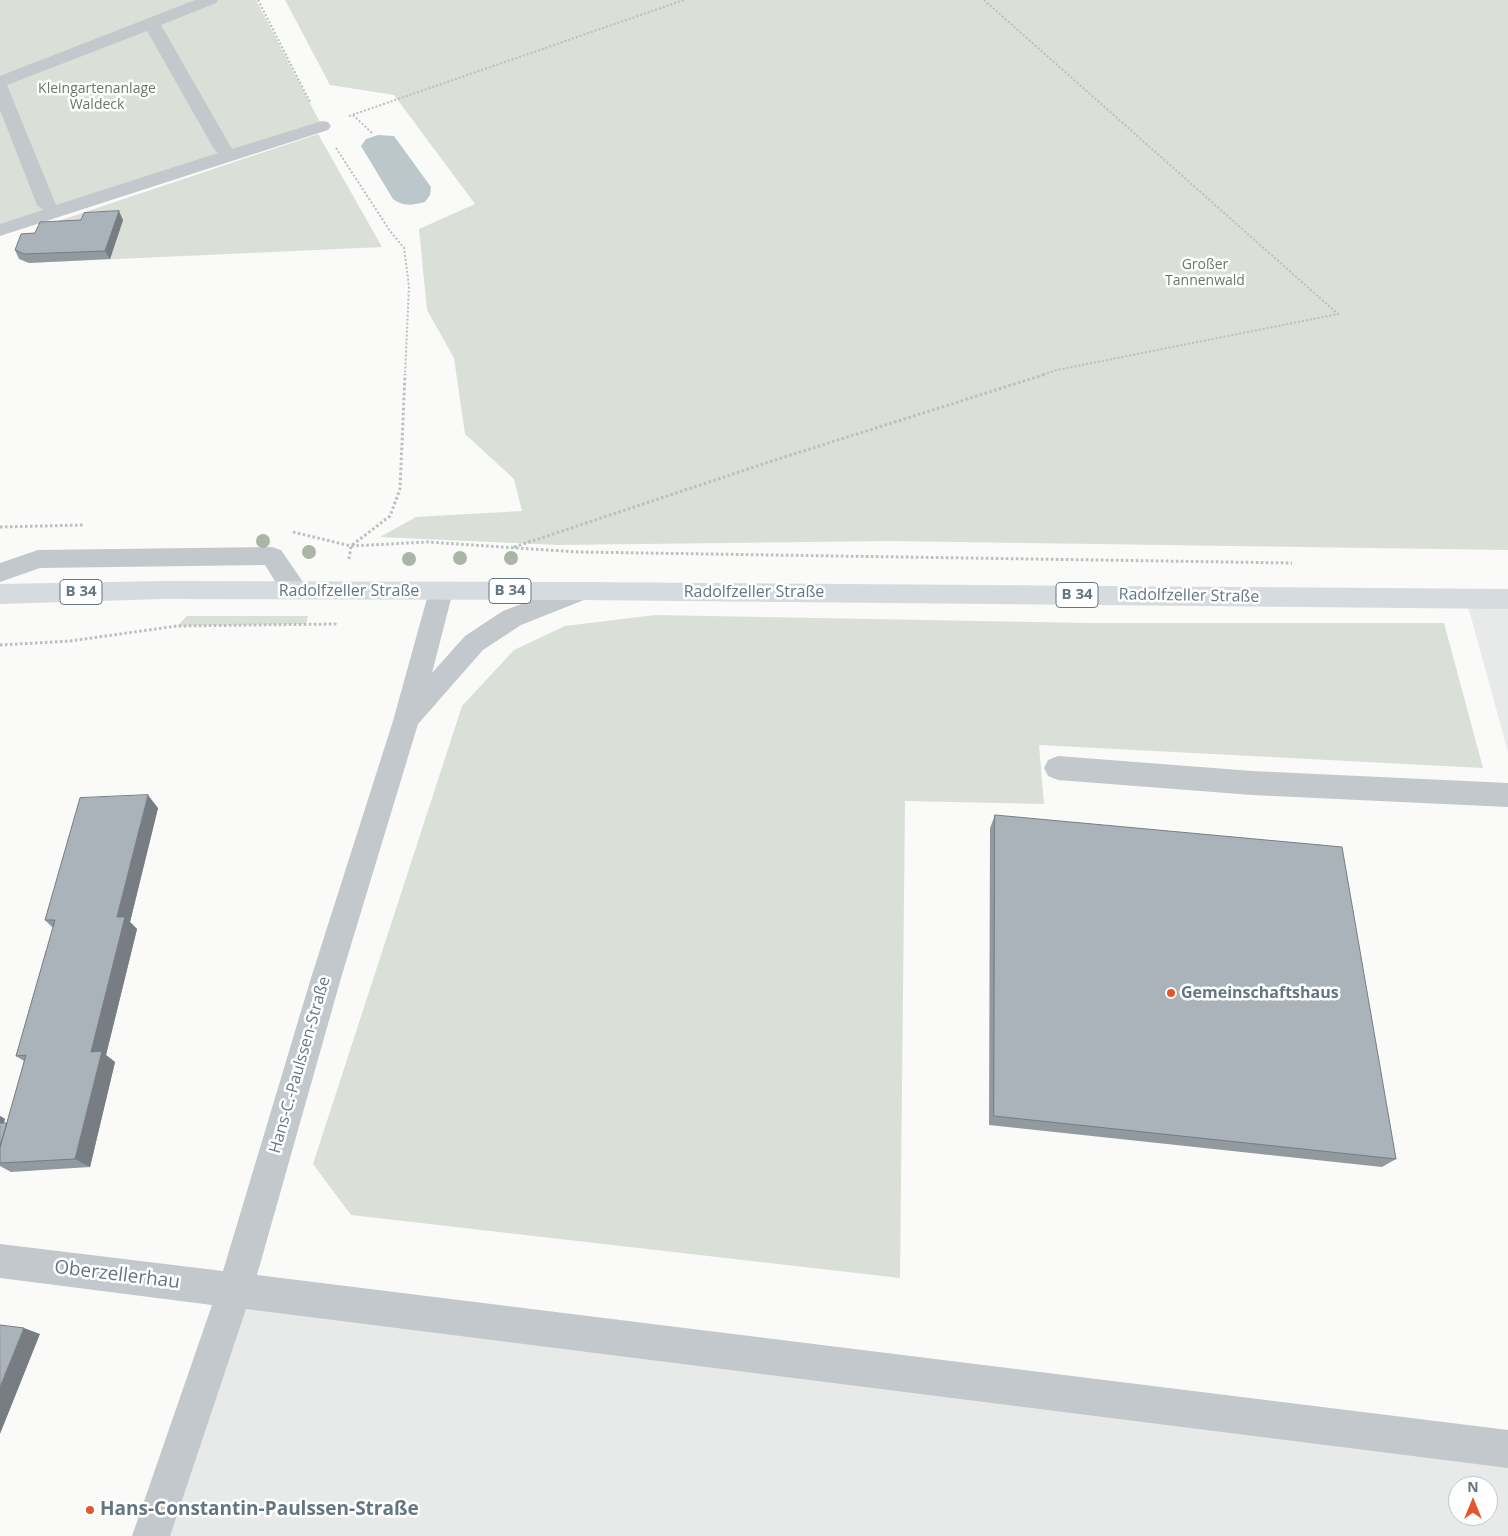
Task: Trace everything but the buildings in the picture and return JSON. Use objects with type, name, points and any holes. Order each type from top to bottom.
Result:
[{"type":"main road","name":"Radolfzeller Straße","points":[[0,594],[163,590],[580,591],[1508,599]]},
{"type":"street","points":[[0,82],[210,0]]},
{"type":"street","points":[[151,23],[223,150]]},
{"type":"street","points":[[0,88],[46,205]]},
{"type":"street","points":[[0,230],[322,126]]},
{"type":"street","points":[[0,573],[38,559],[272,556],[297,591]]},
{"type":"street","name":"Hans-C.-Paulssen-Straße","points":[[151,1536],[234,1290],[326,978],[406,721],[440,591]]},
{"type":"street","points":[[406,721],[474,643],[512,618],[580,591]]},
{"type":"street","points":[[1058,768],[1252,783],[1508,795]]},
{"type":"street","name":"Oberzellerhau","points":[[0,1261],[1508,1449]]},
{"type":"path","points":[[258,0],[322,126],[390,232],[404,248],[409,286],[400,489],[390,516],[351,546]]},
{"type":"path","points":[[322,126],[684,0]]},
{"type":"path","points":[[511,548],[772,461],[1057,370],[1338,314],[984,0]]},
{"type":"path","points":[[353,115],[372,133]]},
{"type":"path","points":[[0,527],[87,525]]},
{"type":"path","points":[[290,532],[351,546],[427,542],[578,552],[1300,563]]},
{"type":"shaded area","points":[[378,135],[394,136],[431,187],[430,195],[425,202],[409,205],[393,199],[361,146],[366,139]]},
{"type":"shaded area","points":[[1466,599],[1508,599],[1508,752]]},
{"type":"shaded area","points":[[235,1290],[1508,1441],[1508,1536],[151,1536]]},
{"type":"green space","name":"Kleingartenanlage Waldeck","points":[[0,0],[256,0],[322,126],[0,230]]},
{"type":"green space","name":"Großer Tannenwald","points":[[285,0],[1508,0],[1508,550],[889,541],[559,545],[380,537],[416,517],[522,511],[514,479],[465,434],[454,358],[427,310],[419,229],[475,204],[394,95],[330,85]]},
{"type":"green space","points":[[318,134],[382,247],[29,263],[49,224]]},
{"type":"green space","points":[[655,615],[1087,623],[1444,623],[1483,768],[1039,745],[1044,804],[905,801],[900,1278],[351,1215],[313,1164],[462,706],[514,650],[565,626]]},
{"type":"green space","points":[[187,616],[308,616],[306,624],[177,626]]},
{"type":"place","name":"Gemeinschaftshaus","points":[[1171,993]]},
{"type":"place","name":"Hans-Constantin-Paulssen-Straße","points":[[90,1510]]}]
